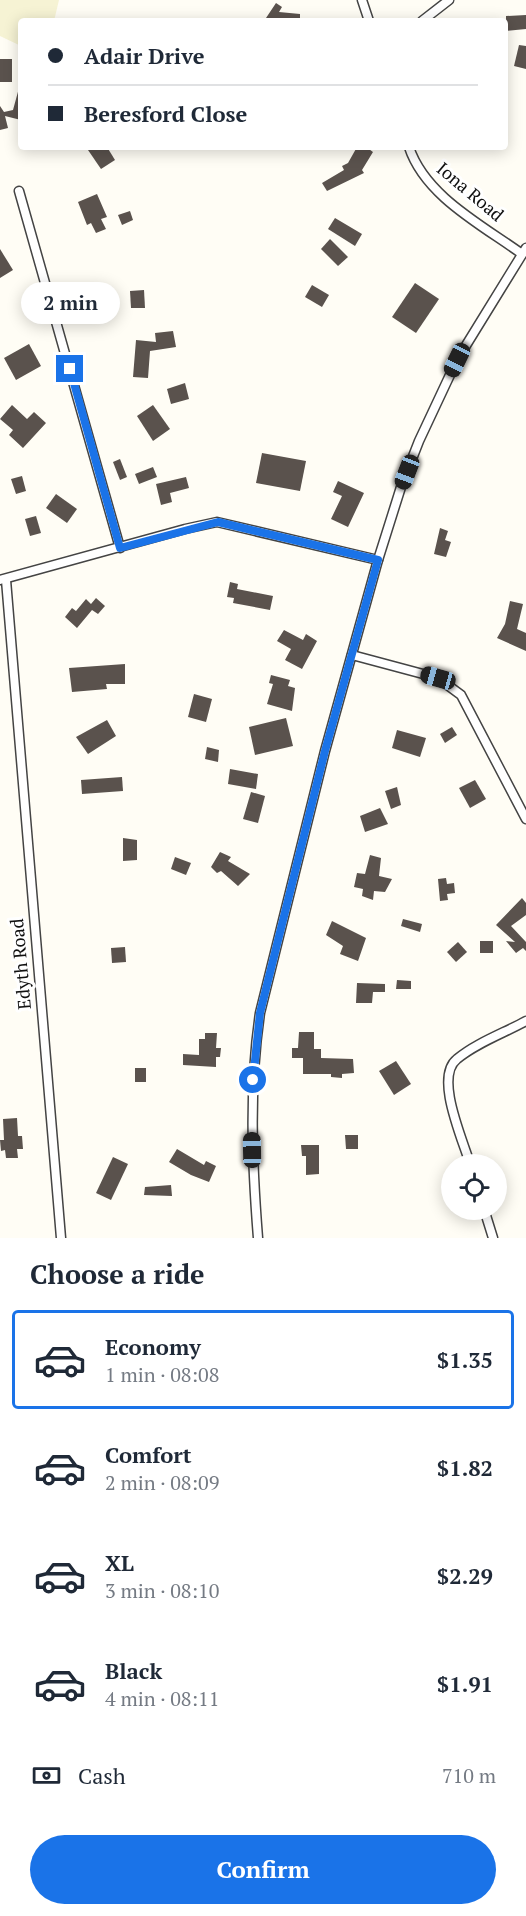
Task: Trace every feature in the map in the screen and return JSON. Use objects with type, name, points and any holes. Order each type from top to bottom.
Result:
[{"type":"street","points":[[362,0],[368,18]]},
{"type":"street","points":[[426,18],[449,0]]},
{"type":"street","name":"Iona Road","points":[[410,150],[420,170],[436,190],[524,251]]},
{"type":"street","points":[[20,191],[120,548]]},
{"type":"street","points":[[258,1238],[252,1104],[260,1013],[325,751],[378,560],[419,441],[457,360],[524,251]]},
{"type":"street","points":[[3,580],[218,522],[378,560]]},
{"type":"street","name":"Edyth Road","points":[[3,580],[61,1238]]},
{"type":"street","points":[[352,655],[438,678],[461,694],[526,819]]},
{"type":"street","points":[[467,1154],[447,1089],[448,1071],[456,1059],[526,1021]]},
{"type":"street","points":[[487,1220],[493,1238]]},
{"type":"shaded area","points":[[0,0],[59,0],[55,18],[18,18],[18,45],[0,36]]},
{"type":"building","points":[[276,3],[282,7],[279,12],[300,14],[300,18],[266,18]]},
{"type":"building","points":[[526,15],[526,29],[508,31],[506,16]]},
{"type":"building","points":[[519,45],[526,46],[526,69],[514,66]]},
{"type":"building","points":[[0,59],[12,59],[12,82],[0,82]]},
{"type":"building","points":[[18,92],[18,119],[5,116],[8,128],[0,130],[0,106],[4,112],[13,110]]},
{"type":"building","points":[[88,150],[109,150],[115,160],[101,169]]},
{"type":"building","points":[[355,150],[373,152],[362,170],[364,173],[327,191],[322,183],[344,170],[342,166],[348,163]]},
{"type":"building","points":[[97,194],[107,217],[101,219],[106,229],[96,233],[91,223],[87,225],[78,202]]},
{"type":"building","points":[[130,211],[133,220],[122,225],[118,215]]},
{"type":"building","points":[[335,218],[362,234],[355,246],[328,229]]},
{"type":"building","points":[[330,239],[348,257],[338,266],[321,249]]},
{"type":"building","points":[[0,249],[13,270],[0,278]]},
{"type":"building","points":[[415,283],[439,299],[416,333],[392,317]]},
{"type":"building","points":[[312,285],[329,295],[322,307],[305,297]]},
{"type":"building","points":[[144,290],[145,308],[131,308],[130,291]]},
{"type":"building","points":[[173,331],[176,347],[150,351],[148,378],[133,377],[136,340],[156,342],[155,333]]},
{"type":"building","points":[[29,344],[41,366],[16,380],[4,358]]},
{"type":"building","points":[[185,383],[189,399],[171,404],[167,389]]},
{"type":"building","points":[[12,405],[27,419],[34,412],[46,423],[23,448],[9,435],[13,430],[0,419]]},
{"type":"building","points":[[153,405],[170,429],[153,441],[137,416]]},
{"type":"building","points":[[262,453],[306,461],[300,491],[256,483]]},
{"type":"building","points":[[120,459],[127,477],[120,480],[113,462]]},
{"type":"building","points":[[153,467],[157,477],[139,484],[135,474]]},
{"type":"building","points":[[22,476],[26,491],[16,494],[11,479]]},
{"type":"building","points":[[186,477],[189,488],[170,493],[172,502],[161,505],[156,484]]},
{"type":"building","points":[[338,481],[364,493],[348,527],[331,519],[342,496],[333,492]]},
{"type":"building","points":[[56,494],[77,509],[67,523],[46,508]]},
{"type":"building","points":[[36,516],[41,533],[30,536],[25,519]]},
{"type":"building","points":[[440,528],[448,531],[445,540],[451,542],[446,557],[434,554]]},
{"type":"building","points":[[230,582],[238,584],[237,589],[273,596],[270,610],[233,603],[234,598],[227,597]]},
{"type":"building","points":[[96,598],[105,606],[98,614],[92,610],[77,628],[65,617],[72,608],[76,611],[86,599],[91,604]]},
{"type":"building","points":[[510,601],[523,604],[517,629],[526,633],[526,651],[497,638],[505,624]]},
{"type":"building","points":[[284,630],[303,640],[306,634],[317,641],[302,669],[285,660],[291,649],[277,641]]},
{"type":"building","points":[[125,664],[125,684],[106,684],[107,689],[72,692],[69,668]]},
{"type":"building","points":[[271,675],[290,680],[288,686],[295,688],[292,711],[267,704],[273,684],[269,683]]},
{"type":"building","points":[[194,694],[212,699],[206,722],[188,717]]},
{"type":"building","points":[[286,718],[293,746],[255,755],[249,727]]},
{"type":"building","points":[[107,720],[116,736],[88,754],[76,737]]},
{"type":"building","points":[[452,727],[457,735],[445,743],[440,734]]},
{"type":"building","points":[[397,730],[426,738],[420,757],[392,748]]},
{"type":"building","points":[[207,747],[219,750],[218,762],[205,759]]},
{"type":"building","points":[[230,769],[258,774],[256,789],[228,784]]},
{"type":"building","points":[[122,777],[123,791],[82,794],[81,780]]},
{"type":"building","points":[[475,780],[486,799],[470,808],[459,788]]},
{"type":"building","points":[[397,787],[401,805],[391,809],[385,791]]},
{"type":"building","points":[[251,792],[265,796],[258,823],[243,819]]},
{"type":"building","points":[[380,808],[388,824],[365,832],[360,816]]},
{"type":"building","points":[[123,838],[137,840],[137,860],[123,861]]},
{"type":"building","points":[[220,852],[231,857],[228,861],[250,874],[238,886],[221,871],[217,873],[211,867]]},
{"type":"building","points":[[370,855],[381,858],[379,876],[392,879],[385,892],[374,891],[373,900],[362,896],[363,889],[354,887],[357,873],[365,874]]},
{"type":"building","points":[[175,857],[191,863],[186,875],[171,869]]},
{"type":"building","points":[[446,878],[447,884],[454,883],[455,893],[447,894],[448,900],[440,901],[438,879]]},
{"type":"building","points":[[522,898],[526,903],[526,915],[511,926],[526,942],[526,951],[523,948],[516,953],[506,941],[515,942],[496,925]]},
{"type":"building","points":[[403,919],[422,924],[420,932],[401,926]]},
{"type":"building","points":[[332,921],[366,938],[358,961],[340,954],[343,946],[326,935]]},
{"type":"building","points":[[480,941],[493,941],[493,953],[480,953]]},
{"type":"building","points":[[458,942],[467,952],[456,962],[447,952]]},
{"type":"building","points":[[125,947],[126,962],[112,963],[111,948]]},
{"type":"building","points":[[397,980],[411,981],[411,989],[396,989]]},
{"type":"building","points":[[357,983],[385,984],[385,992],[373,992],[372,1003],[356,1003]]},
{"type":"building","points":[[299,1032],[314,1032],[314,1049],[321,1049],[321,1058],[353,1059],[354,1073],[342,1074],[342,1078],[331,1077],[331,1074],[303,1074],[303,1058],[292,1058],[292,1048],[298,1048]]},
{"type":"building","points":[[205,1033],[217,1033],[216,1048],[221,1048],[220,1057],[216,1057],[216,1067],[183,1065],[183,1054],[199,1055],[199,1039],[205,1039]]},
{"type":"building","points":[[396,1061],[411,1084],[394,1095],[379,1071]]},
{"type":"building","points":[[135,1068],[146,1068],[146,1082],[135,1082]]},
{"type":"building","points":[[17,1118],[18,1136],[22,1136],[23,1149],[17,1149],[18,1158],[6,1158],[5,1150],[1,1151],[0,1140],[4,1140],[3,1119]]},
{"type":"building","points":[[345,1135],[358,1135],[358,1149],[346,1149]]},
{"type":"building","points":[[301,1145],[319,1145],[319,1174],[306,1175],[306,1156],[302,1156]]},
{"type":"building","points":[[177,1149],[204,1165],[206,1161],[216,1166],[209,1182],[169,1162]]},
{"type":"building","points":[[113,1157],[128,1164],[111,1200],[96,1193]]},
{"type":"building","points":[[171,1185],[172,1196],[144,1195],[145,1187]]},
{"type":"route","points":[[70,369],[120,548],[218,522],[378,560],[325,751],[260,1013],[253,1080]]}]
